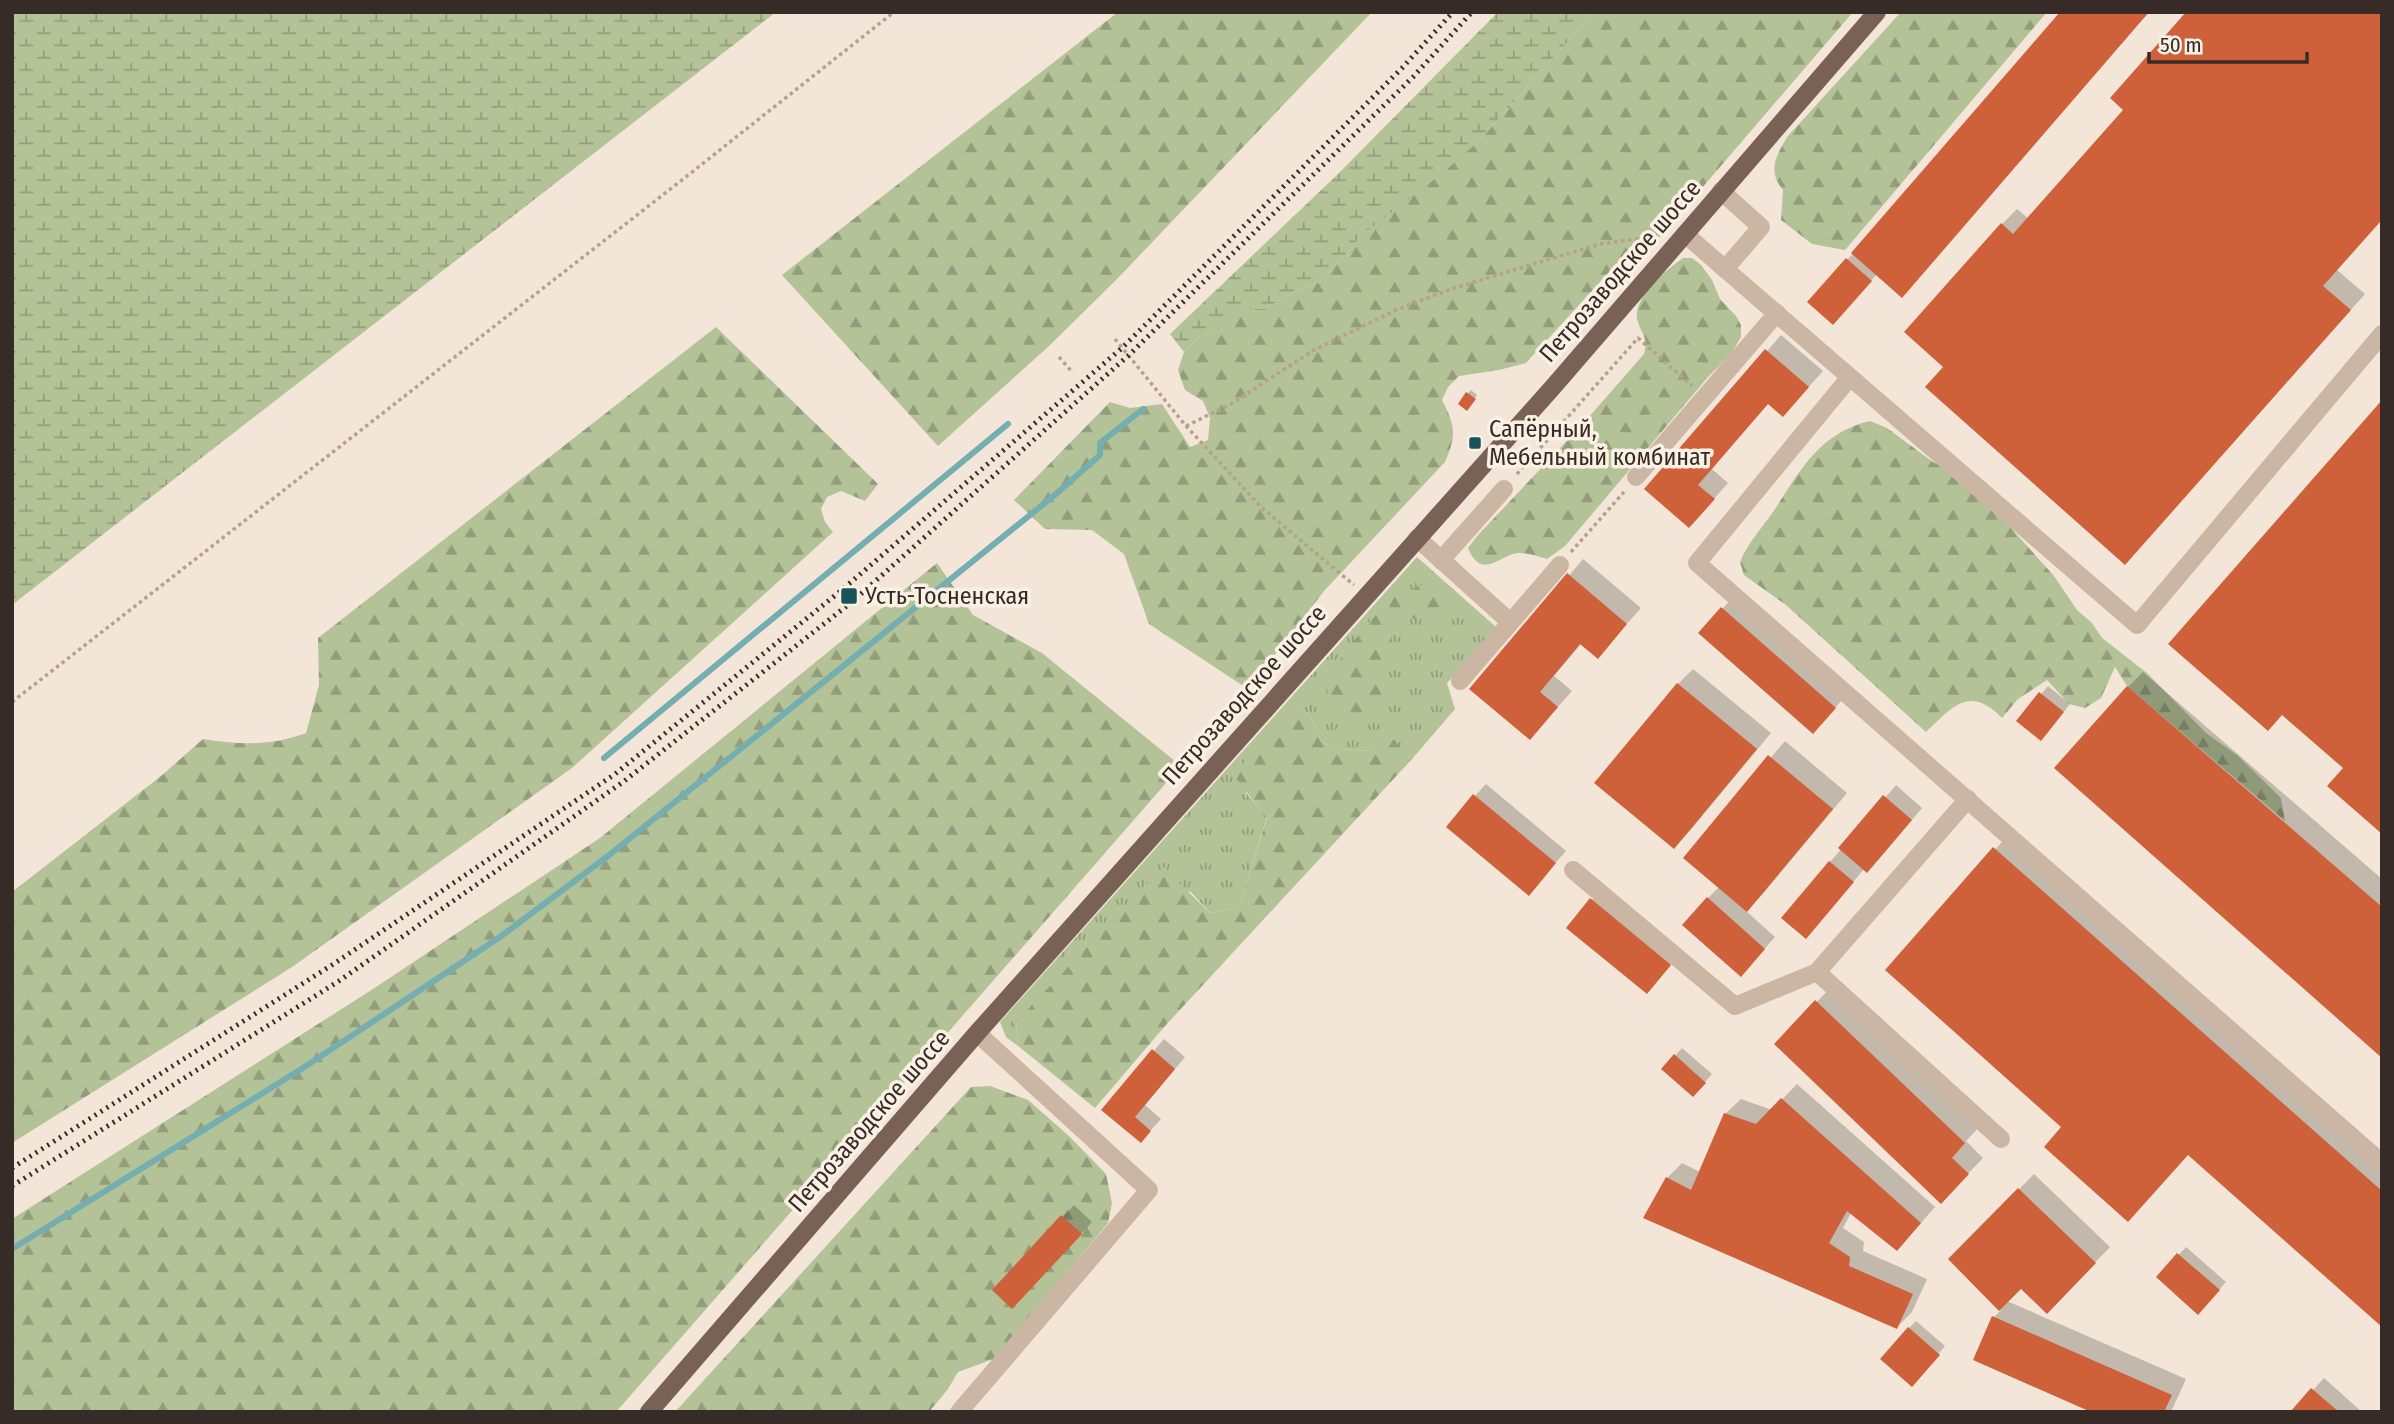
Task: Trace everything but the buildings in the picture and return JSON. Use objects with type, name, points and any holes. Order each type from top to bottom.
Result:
[{"type":"main road","name":"Петрозаводское шоссе","points":[[649,1412],[977,1033],[1553,387],[1877,12]]},
{"type":"lane","points":[[1721,191],[1761,227],[1725,269]]},
{"type":"lane","points":[[1685,234],[2137,625],[2382,334]]},
{"type":"lane","points":[[1636,477],[1777,313]]},
{"type":"lane","points":[[1850,377],[1697,563],[2382,1163]]},
{"type":"lane","points":[[1441,560],[1504,489]]},
{"type":"lane","points":[[1417,538],[1510,622]]},
{"type":"lane","points":[[1460,681],[1560,565]]},
{"type":"lane","points":[[1573,870],[1735,1006],[1817,972],[1968,799]]},
{"type":"lane","points":[[1817,972],[2001,1139]]},
{"type":"lane","points":[[959,1412],[1149,1189],[977,1033]]},
{"type":"path","points":[[12,702],[894,12]]},
{"type":"path","points":[[1186,426],[1231,404],[1350,331],[1451,289],[1600,244],[1633,238],[1685,234]]},
{"type":"path","points":[[1504,489],[1638,338],[1705,397]]},
{"type":"path","points":[[1115,339],[1186,426],[1262,508],[1366,595]]},
{"type":"path","points":[[1059,358],[1073,373]]},
{"type":"path","points":[[1560,565],[1636,477]]},
{"type":"green space","points":[[12,12],[776,12],[12,605]]},
{"type":"green space","points":[[1118,12],[1372,12],[1117,279],[1048,347],[938,446],[782,275]]},
{"type":"green space","points":[[1498,12],[1594,12],[1478,142],[1444,172],[1360,236],[1319,282],[1264,309],[1244,309],[1227,316],[1214,330],[1197,339],[1184,352],[1170,334],[1338,174]]},
{"type":"green space","points":[[1594,12],[1853,12],[1653,245],[1632,247],[1526,363],[1459,376],[1448,387],[1442,400],[1450,416],[1453,437],[1445,462],[1324,591],[1248,689],[1149,624],[1124,554],[1092,530],[1045,529],[1014,500],[1110,402],[1130,408],[1162,404],[1190,447],[1208,440],[1210,418],[1203,401],[1185,390],[1178,370],[1184,352],[1197,339],[1214,330],[1226,316],[1244,309],[1264,309],[1319,282],[1349,251],[1359,236],[1478,142]]},
{"type":"green space","points":[[1901,12],[2047,12],[1845,250],[1812,244],[1781,220],[1783,190],[1774,170],[1777,156],[1788,136]]},
{"type":"green space","points":[[1683,258],[1692,258],[1701,265],[1712,280],[1720,299],[1741,325],[1741,337],[1731,354],[1708,377],[1565,546],[1547,559],[1520,553],[1486,565],[1480,563],[1468,548],[1644,354],[1645,338],[1638,323],[1637,310],[1646,293],[1661,276]]},
{"type":"green space","points":[[716,327],[878,484],[865,501],[841,491],[827,497],[821,509],[825,522],[833,532],[572,768],[292,967],[12,1143],[12,892],[161,776],[203,739],[255,743],[306,733],[319,685],[318,638]]},
{"type":"green space","points":[[1870,421],[1887,428],[1933,462],[1951,470],[2011,528],[2054,576],[2077,610],[2092,623],[2102,638],[2147,673],[2206,733],[2238,756],[2281,798],[2285,821],[2127,686],[2115,667],[2101,698],[2085,708],[2069,704],[2047,680],[2018,699],[2002,718],[1991,708],[1971,701],[1953,707],[1926,732],[1786,605],[1744,575],[1740,562],[1747,549],[1802,468],[1824,444],[1837,435]]},
{"type":"green space","points":[[1417,557],[1496,627],[1447,683],[1455,709],[1412,759],[1390,737],[1371,751],[1339,749],[1321,742],[1313,721],[1302,706],[1282,727],[1246,793],[1267,817],[1239,907],[1210,913],[1190,891],[1016,1022],[1018,1046],[1006,1037],[1000,1022]]},
{"type":"green space","points":[[937,563],[973,615],[1042,653],[1181,766],[616,1412],[12,1412],[12,1219],[373,989],[600,838]]},
{"type":"green space","points":[[1420,585],[1430,588],[1447,604],[1429,616],[1408,618],[1393,631],[1383,693],[1372,711],[1362,717],[1335,706],[1329,700],[1328,689],[1332,675],[1350,645],[1393,596],[1404,595]]},
{"type":"green space","points":[[1302,706],[1313,721],[1321,742],[1339,749],[1371,751],[1390,736],[1412,759],[1165,1026],[1095,1108],[1018,1046],[1016,1022],[1163,867],[1210,913],[1239,907],[1267,818],[1234,776],[1251,753]]},
{"type":"green space","points":[[990,1086],[1028,1100],[1069,1136],[1106,1174],[1112,1203],[1108,1223],[996,1358],[958,1372],[929,1412],[675,1412],[971,1087]]},
{"type":"waterway","points":[[12,1249],[303,1068],[500,937],[608,856],[1056,494],[1100,455],[1100,443],[1143,409]]},
{"type":"waterway","points":[[604,758],[1008,424]]},
{"type":"railway","points":[[12,1168],[332,965],[615,774],[843,589],[1123,347],[1402,68],[1453,12]]},
{"type":"railway","points":[[12,1186],[339,981],[623,782],[853,601],[1129,355],[1413,77],[1472,12]]},
{"type":"place","name":"Сапёрный, Мебельный комбинат","points":[[1475,443]]},
{"type":"place","name":"Усть-Тосненская","points":[[849,596]]}]
